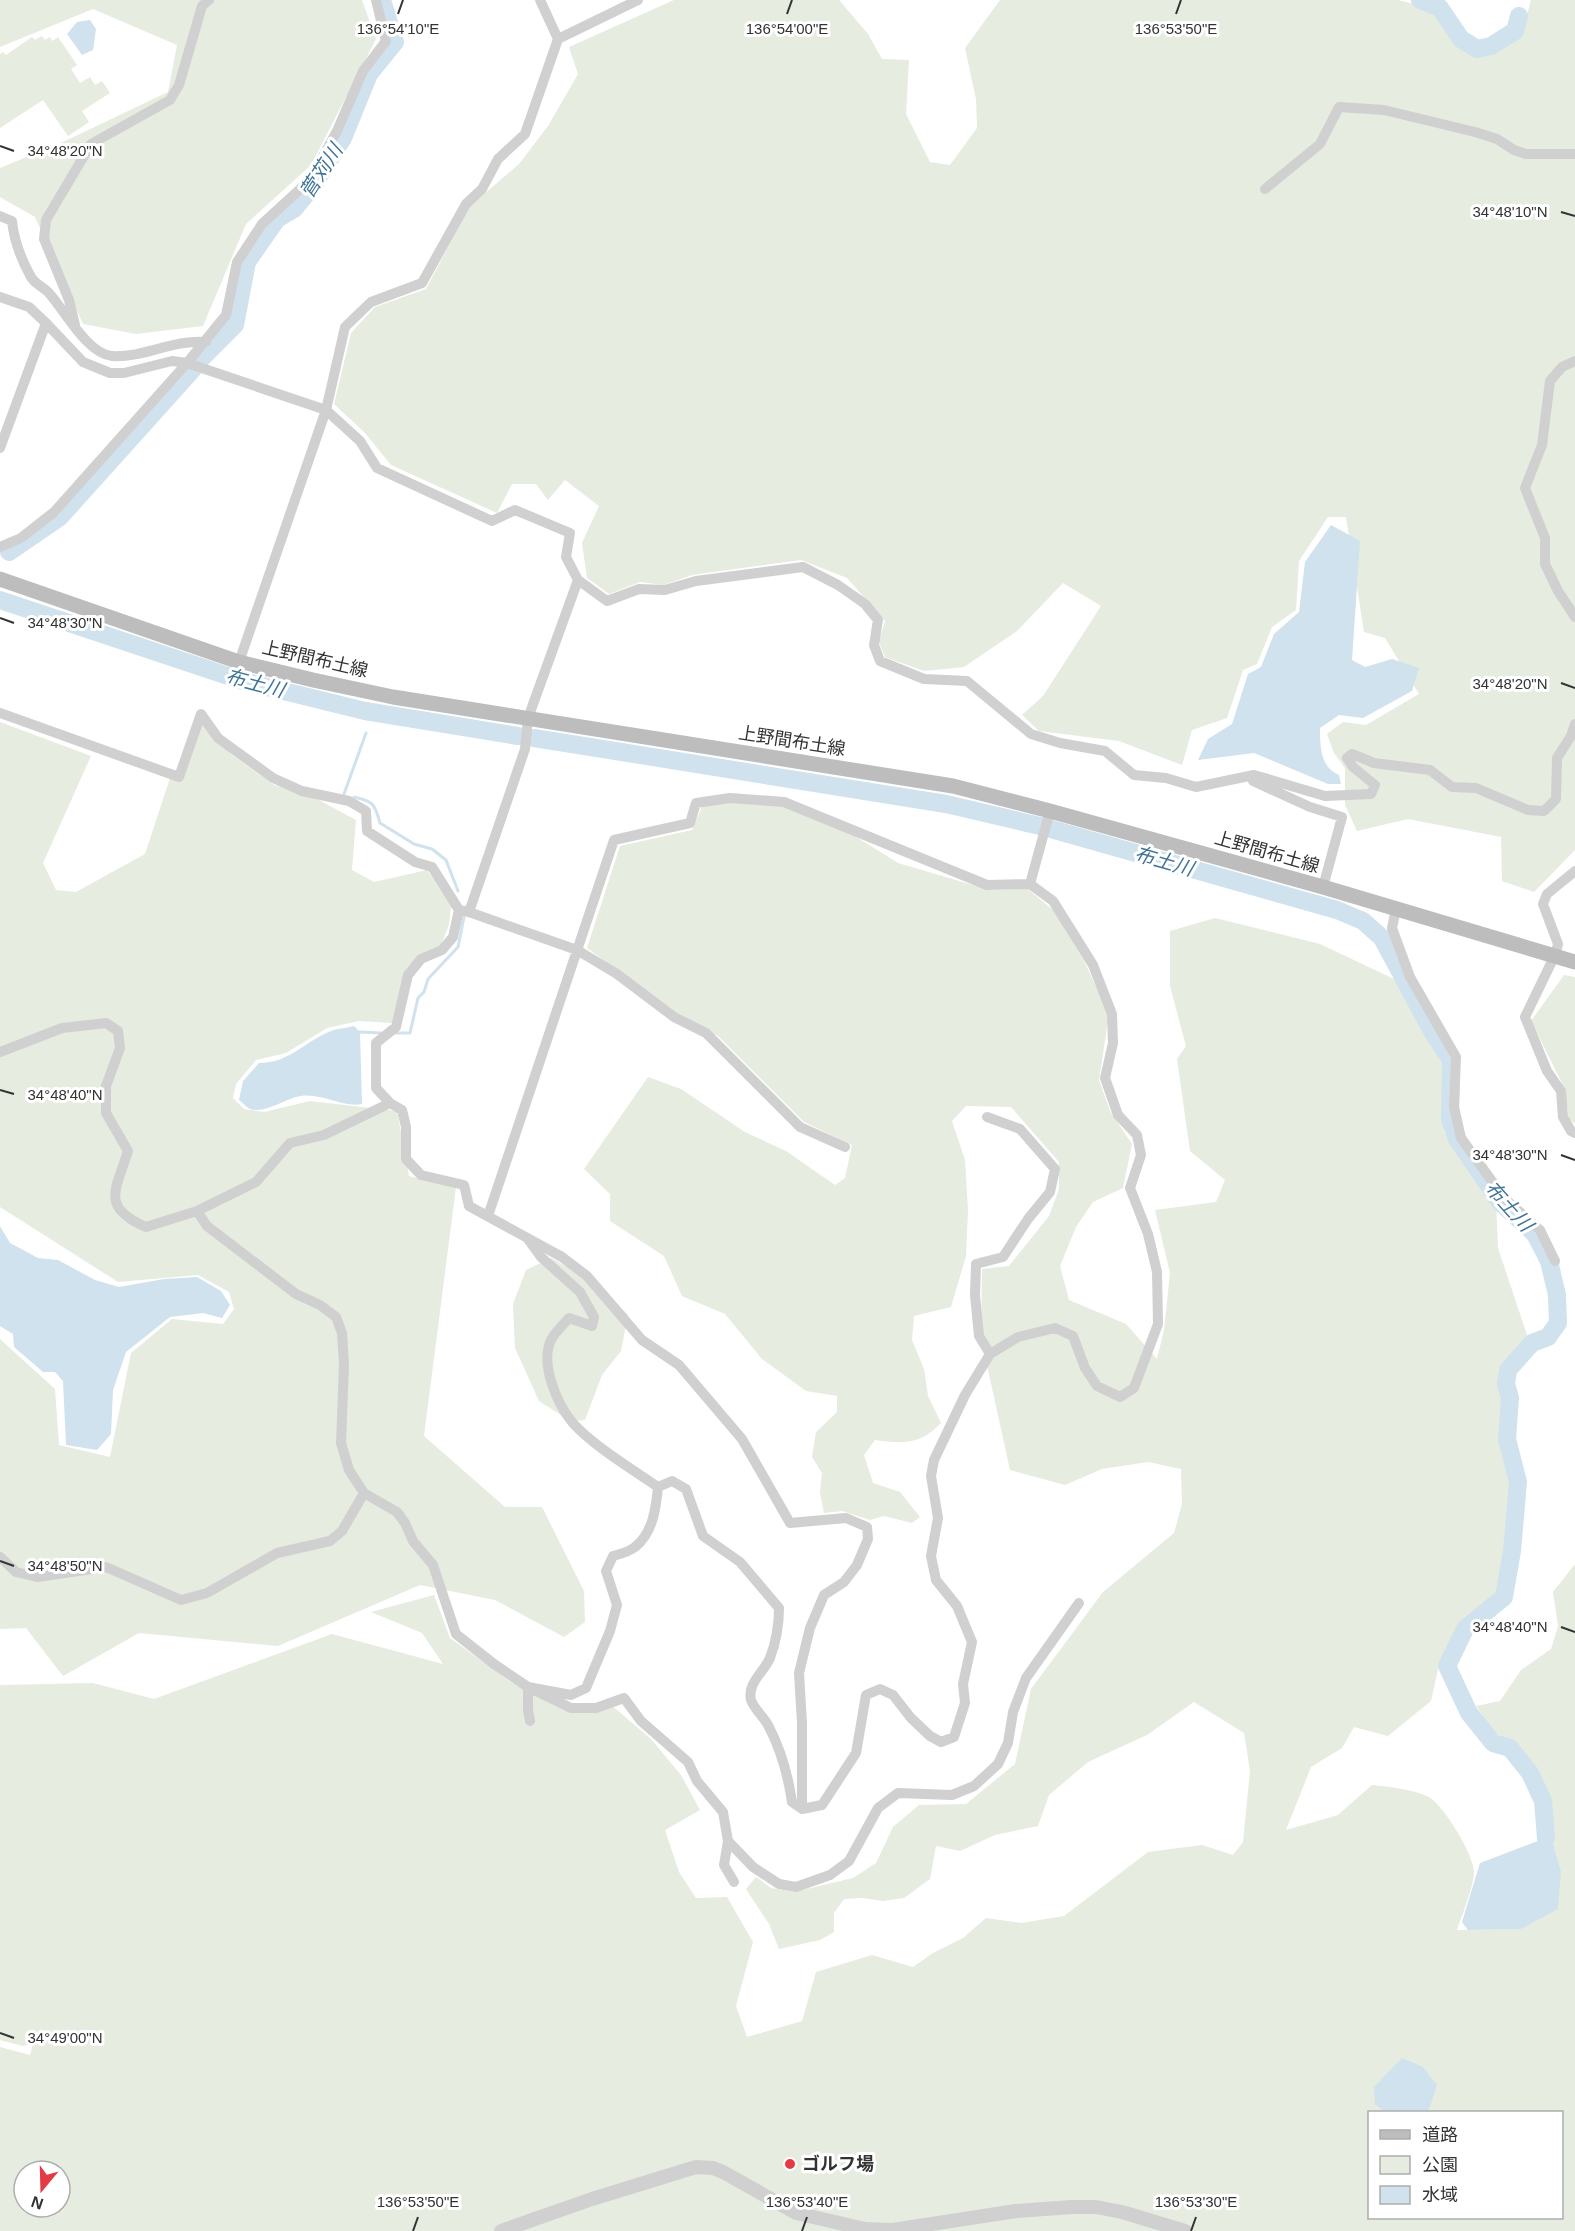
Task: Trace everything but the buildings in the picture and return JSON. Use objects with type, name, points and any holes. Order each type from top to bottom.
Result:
[{"type":"main road","name":"上野間布土線","points":[[0,579],[239,662],[313,680],[393,697],[953,786],[1323,887],[1575,962]]},
{"type":"street","points":[[75,325],[69,300],[44,239],[46,220],[91,144],[170,100],[178,85],[202,6],[209,0]]},
{"type":"street","points":[[0,547],[21,538],[54,512],[188,363],[226,315],[237,262],[262,224],[310,180],[337,131],[363,71],[386,41],[376,0]]},
{"type":"street","points":[[239,662],[326,410],[345,327],[371,302],[422,283],[466,204],[482,189],[498,159],[525,134],[558,39],[540,0]]},
{"type":"street","points":[[558,39],[638,0]]},
{"type":"street","points":[[1265,189],[1320,144],[1339,107],[1384,110],[1475,132],[1497,139],[1514,150],[1526,154],[1575,154]]},
{"type":"street","points":[[0,216],[12,221],[14,235],[33,280],[47,291],[89,344],[108,356],[126,356],[190,340],[206,342]]},
{"type":"street","points":[[0,297],[29,308],[82,362],[110,373],[124,373],[172,360],[188,363],[326,410],[360,441],[377,468],[492,521],[515,510],[570,532],[566,557],[578,580],[607,602],[639,589],[665,590],[696,581],[803,567],[838,585],[865,604],[878,620],[874,645],[880,661],[924,679],[967,681],[1031,734],[1060,743],[1105,751],[1134,775],[1166,778],[1196,787],[1254,775],[1325,796],[1371,794],[1376,785],[1353,767],[1347,758],[1352,754],[1374,763],[1430,770],[1452,787],[1476,788],[1528,810],[1544,812],[1556,799],[1557,758],[1571,736],[1575,724]]},
{"type":"street","points":[[0,448],[46,323]]},
{"type":"street","points":[[1575,361],[1562,367],[1550,381],[1542,445],[1525,488],[1545,538],[1545,564],[1558,591],[1575,617]]},
{"type":"street","points":[[578,580],[528,718],[525,749],[453,937],[442,950],[421,959],[408,975],[396,1027],[376,1043],[376,1088],[390,1103],[402,1110],[406,1127],[406,1159],[421,1175],[464,1185],[470,1206],[562,1257],[586,1276],[622,1320],[642,1340],[679,1365],[742,1439],[790,1523],[846,1518],[867,1527],[868,1539],[857,1564],[844,1582],[824,1595],[810,1628],[799,1673],[802,1723],[802,1809]]},
{"type":"street","points":[[0,712],[179,777],[201,714],[218,738],[273,778],[302,791],[349,801],[366,811],[367,831],[415,862],[432,867],[464,911],[577,950],[617,974],[674,1017],[706,1033],[800,1127],[845,1147]]},
{"type":"street","points":[[1238,779],[1255,781],[1310,807],[1342,817],[1323,887]]},
{"type":"street","points":[[488,1216],[614,840],[690,823],[696,803],[730,798],[784,802],[987,885],[1029,884],[1053,901],[1076,936],[1093,965],[1112,1014],[1113,1043],[1105,1078],[1118,1115],[1137,1135],[1141,1155],[1130,1188],[1148,1234],[1157,1272],[1158,1324],[1134,1388],[1120,1397],[1097,1386],[1085,1368],[1073,1336],[1055,1328],[1018,1337],[990,1354],[965,1395],[934,1460],[932,1476],[938,1518],[931,1556],[936,1580],[957,1606],[972,1642],[963,1684],[965,1703],[954,1737],[941,1742],[930,1736],[911,1718],[893,1695],[880,1689],[866,1695],[856,1753],[822,1804],[802,1809],[792,1802],[788,1773],[782,1755],[768,1725],[751,1700],[753,1683],[769,1660],[779,1624],[779,1608],[740,1562],[703,1536],[686,1489],[672,1481],[658,1487]]},
{"type":"street","points":[[1029,884],[1050,811]]},
{"type":"street","points":[[1575,871],[1547,894],[1543,904],[1558,944],[1525,1017],[1546,1071],[1561,1091],[1563,1117],[1571,1131],[1575,1133]]},
{"type":"street","points":[[1396,909],[1392,928],[1410,977],[1455,1057],[1455,1107],[1461,1138],[1504,1198],[1540,1230],[1555,1261]]},
{"type":"street","points":[[0,1052],[62,1028],[106,1023],[118,1031],[120,1048],[106,1086],[106,1113],[128,1151],[114,1195],[117,1208],[127,1219],[146,1227],[197,1212],[256,1182],[290,1143],[324,1135],[390,1103]]},
{"type":"street","points":[[987,1117],[1020,1129],[1055,1169],[1050,1192],[1028,1219],[1003,1257],[976,1264],[975,1295],[979,1336],[990,1354]]},
{"type":"street","points":[[197,1212],[207,1226],[296,1294],[320,1305],[336,1317],[342,1333],[344,1364],[341,1443],[350,1470],[364,1493],[397,1512],[413,1541],[433,1565],[456,1634],[528,1687],[571,1708],[596,1707],[624,1698],[641,1721],[688,1762],[697,1780],[723,1812],[728,1841],[724,1865],[734,1882]]},
{"type":"street","points":[[526,1237],[541,1257],[580,1292],[594,1317],[592,1326],[569,1318],[552,1337],[547,1353],[547,1370],[557,1394],[572,1421],[593,1440],[658,1487]]},
{"type":"street","points":[[528,1687],[571,1695],[586,1688],[610,1631],[617,1605],[606,1571],[613,1556],[634,1548],[647,1534],[656,1512],[658,1487]]},
{"type":"street","points":[[0,1557],[16,1572],[37,1577],[106,1568],[181,1600],[207,1593],[277,1553],[330,1541],[342,1531],[364,1493]]},
{"type":"street","points":[[728,1841],[753,1867],[779,1884],[796,1887],[830,1875],[849,1861],[878,1808],[898,1793],[952,1795],[974,1786],[998,1764],[1008,1743],[1013,1712],[1026,1678],[1079,1603]]},
{"type":"street","points":[[528,1687],[530,1721]]},
{"type":"street","points":[[501,2231],[592,2199],[696,2167],[713,2168],[723,2172],[796,2213],[865,2229],[894,2230],[1016,2211],[1096,2207],[1122,2212],[1185,2231]]},
{"type":"green space","points":[[0,0],[362,0],[376,39],[311,165],[246,224],[203,326],[136,334],[83,324],[35,217],[0,197],[0,168],[63,142],[168,92],[177,45],[93,9],[0,47]]},
{"type":"green space","points":[[674,0],[839,0],[868,34],[882,59],[909,60],[906,114],[930,162],[950,165],[977,128],[976,99],[965,48],[1000,0],[1398,0],[1429,8],[1458,43],[1476,54],[1521,37],[1531,0],[1575,0],[1575,850],[1534,892],[1502,881],[1501,837],[1408,819],[1357,831],[1345,805],[1345,768],[1334,753],[1327,734],[1343,722],[1366,725],[1419,694],[1385,638],[1364,632],[1346,517],[1328,517],[1299,561],[1296,610],[1272,627],[1257,664],[1243,670],[1227,718],[1192,730],[1182,765],[1119,741],[1039,731],[1022,715],[1043,696],[1101,606],[1063,583],[1017,631],[964,667],[924,671],[885,657],[879,642],[885,621],[847,578],[801,560],[692,575],[664,585],[640,582],[609,594],[587,578],[582,543],[599,506],[565,480],[548,500],[536,484],[512,484],[497,513],[391,465],[365,433],[334,404],[351,333],[375,307],[426,289],[469,207],[519,164],[548,126],[578,74],[569,47]]},
{"type":"green space","points":[[42,36],[45,40],[50,37],[52,41],[58,37],[77,65],[71,69],[80,83],[90,77],[95,85],[102,81],[110,93],[82,111],[89,122],[68,136],[43,100],[0,128],[0,54],[3,52],[6,55],[32,37],[35,40]]},
{"type":"green space","points":[[0,722],[91,756],[43,863],[56,890],[76,892],[145,854],[170,778],[181,781],[201,723],[232,755],[274,785],[315,798],[356,820],[352,870],[374,882],[427,870],[451,906],[449,925],[441,945],[407,967],[393,1023],[359,1021],[327,1028],[286,1053],[256,1060],[236,1084],[233,1098],[244,1109],[264,1112],[310,1101],[397,1111],[409,1176],[456,1187],[424,1436],[505,1507],[542,1507],[584,1591],[585,1622],[564,1637],[495,1600],[420,1585],[278,1646],[139,1633],[63,1676],[26,1628],[0,1629],[0,1339],[55,1389],[59,1445],[110,1457],[131,1353],[172,1319],[223,1324],[234,1309],[229,1292],[198,1275],[118,1282],[0,1207]]},
{"type":"green space","points":[[729,802],[785,807],[845,830],[898,863],[990,890],[1028,889],[1054,911],[1084,961],[1109,1014],[1099,1080],[1110,1111],[1132,1144],[1123,1188],[1093,1202],[1076,1227],[1060,1266],[1069,1300],[1126,1324],[1157,1359],[1164,1330],[1170,1273],[1155,1210],[1216,1202],[1225,1180],[1190,1151],[1177,1059],[1186,1046],[1170,986],[1170,931],[1215,918],[1320,944],[1394,979],[1444,1059],[1444,1131],[1460,1157],[1496,1203],[1498,1248],[1527,1335],[1505,1367],[1501,1435],[1513,1487],[1498,1594],[1461,1624],[1440,1660],[1431,1701],[1388,1736],[1354,1727],[1342,1748],[1311,1767],[1286,1830],[1338,1815],[1372,1785],[1407,1790],[1427,1796],[1441,1808],[1457,1830],[1473,1865],[1472,1886],[1457,1930],[1521,1929],[1561,1871],[1551,1836],[1546,1788],[1516,1743],[1493,1732],[1476,1706],[1500,1701],[1521,1670],[1551,1649],[1558,1626],[1553,1592],[1575,1564],[1575,2231],[0,2231],[0,2047],[30,2055],[33,2043],[23,2046],[0,2040],[0,1685],[93,1683],[154,1699],[332,1634],[443,1664],[422,1633],[371,1612],[434,1595],[450,1638],[511,1682],[557,1707],[610,1704],[651,1739],[681,1775],[700,1810],[665,1830],[679,1872],[696,1898],[727,1897],[753,1942],[736,2006],[747,2037],[802,2021],[816,1972],[872,1955],[913,1967],[933,1953],[963,1938],[986,1918],[1021,1923],[1064,1916],[1148,1852],[1202,1845],[1233,1855],[1243,1842],[1250,1771],[1244,1733],[1194,1702],[1147,1735],[1088,1762],[1049,1795],[1038,1826],[995,1835],[960,1851],[936,1846],[930,1879],[904,1898],[883,1901],[863,1898],[844,1899],[834,1913],[834,1932],[820,1940],[779,1949],[769,1924],[746,1889],[756,1877],[771,1888],[794,1892],[853,1878],[876,1863],[893,1827],[919,1805],[966,1804],[1015,1764],[1031,1689],[1103,1592],[1174,1533],[1182,1504],[1181,1469],[1148,1462],[1102,1469],[1065,1485],[1010,1470],[981,1338],[982,1269],[1009,1266],[1049,1216],[1059,1189],[1059,1162],[1011,1107],[966,1106],[952,1121],[965,1160],[968,1210],[966,1256],[951,1307],[914,1316],[912,1340],[924,1369],[928,1396],[941,1423],[926,1436],[911,1441],[875,1440],[864,1455],[873,1483],[900,1492],[920,1517],[912,1523],[884,1516],[870,1520],[842,1511],[824,1513],[820,1493],[822,1473],[812,1457],[816,1432],[837,1412],[837,1396],[806,1391],[762,1359],[725,1314],[682,1296],[664,1256],[610,1221],[610,1194],[584,1169],[648,1077],[681,1089],[745,1132],[786,1151],[835,1185],[845,1178],[852,1145],[804,1122],[718,1036],[686,1020],[587,948],[620,846],[692,830],[702,807]]},
{"type":"green space","points":[[1564,975],[1575,977],[1575,1124],[1569,1119],[1564,1087],[1531,1021]]},
{"type":"green space","points":[[551,1258],[598,1284],[628,1315],[621,1351],[602,1375],[585,1420],[574,1421],[564,1417],[539,1401],[515,1348],[513,1304],[526,1270]]},
{"type":"water","points":[[90,20],[96,29],[93,50],[82,55],[67,34],[77,22]]},
{"type":"water","points":[[1331,525],[1360,541],[1352,660],[1365,667],[1392,659],[1419,668],[1412,691],[1363,718],[1339,715],[1320,728],[1322,755],[1328,767],[1339,775],[1341,784],[1328,784],[1254,753],[1198,760],[1208,739],[1232,724],[1248,674],[1261,667],[1274,634],[1299,612],[1305,562]]},
{"type":"water","points":[[354,1026],[360,1032],[362,1104],[347,1104],[301,1096],[269,1108],[256,1110],[250,1109],[239,1100],[243,1081],[259,1063],[289,1056],[322,1035]]},
{"type":"water","points":[[0,1226],[10,1243],[38,1258],[58,1260],[95,1280],[119,1287],[164,1279],[197,1277],[221,1291],[230,1305],[222,1318],[203,1313],[170,1317],[126,1352],[113,1390],[111,1434],[97,1450],[66,1445],[63,1381],[55,1372],[43,1372],[14,1347],[13,1334],[0,1326]]},
{"type":"water","points":[[1551,1836],[1561,1871],[1558,1909],[1521,1929],[1468,1930],[1462,1922],[1480,1863]]},
{"type":"water","points":[[1402,2058],[1423,2067],[1437,2085],[1428,2111],[1383,2111],[1375,2104],[1374,2087]]},
{"type":"waterway","name":"菅苅川","points":[[202,358],[235,325],[247,262],[277,219],[294,209],[313,186],[343,138],[369,74],[395,42],[382,0]]},
{"type":"waterway","name":"菅苅川","points":[[1420,0],[1440,8],[1461,39],[1477,49],[1491,46],[1515,31],[1519,16]]},
{"type":"waterway","name":"菅苅川","points":[[9,552],[60,517],[194,368]]},
{"type":"waterway","name":"布土川","points":[[0,600],[243,681],[365,711],[518,736]]},
{"type":"waterway","points":[[344,794],[366,733]]},
{"type":"waterway","name":"布土川","points":[[534,738],[946,804],[1040,826]]},
{"type":"waterway","points":[[354,797],[372,804],[380,823],[414,844],[432,849],[446,860],[458,891]]},
{"type":"waterway","name":"布土川","points":[[1051,829],[1337,910],[1363,921],[1382,938],[1433,1033],[1451,1060],[1450,1119],[1457,1139],[1500,1202],[1535,1234],[1549,1261],[1557,1295],[1558,1323],[1548,1337],[1532,1343],[1508,1370],[1506,1384],[1510,1398],[1507,1439],[1518,1482],[1512,1551],[1504,1597],[1465,1629],[1447,1666],[1469,1713],[1493,1743],[1510,1748],[1530,1773],[1543,1801],[1546,1838]]},
{"type":"waterway","points":[[396,1033],[410,1033],[418,998],[424,992],[428,979],[458,947],[464,917]]},
{"type":"waterway","points":[[360,1032],[381,1033]]},
{"type":"place","name":"ゴルフ場","points":[[790,2164]]}]
